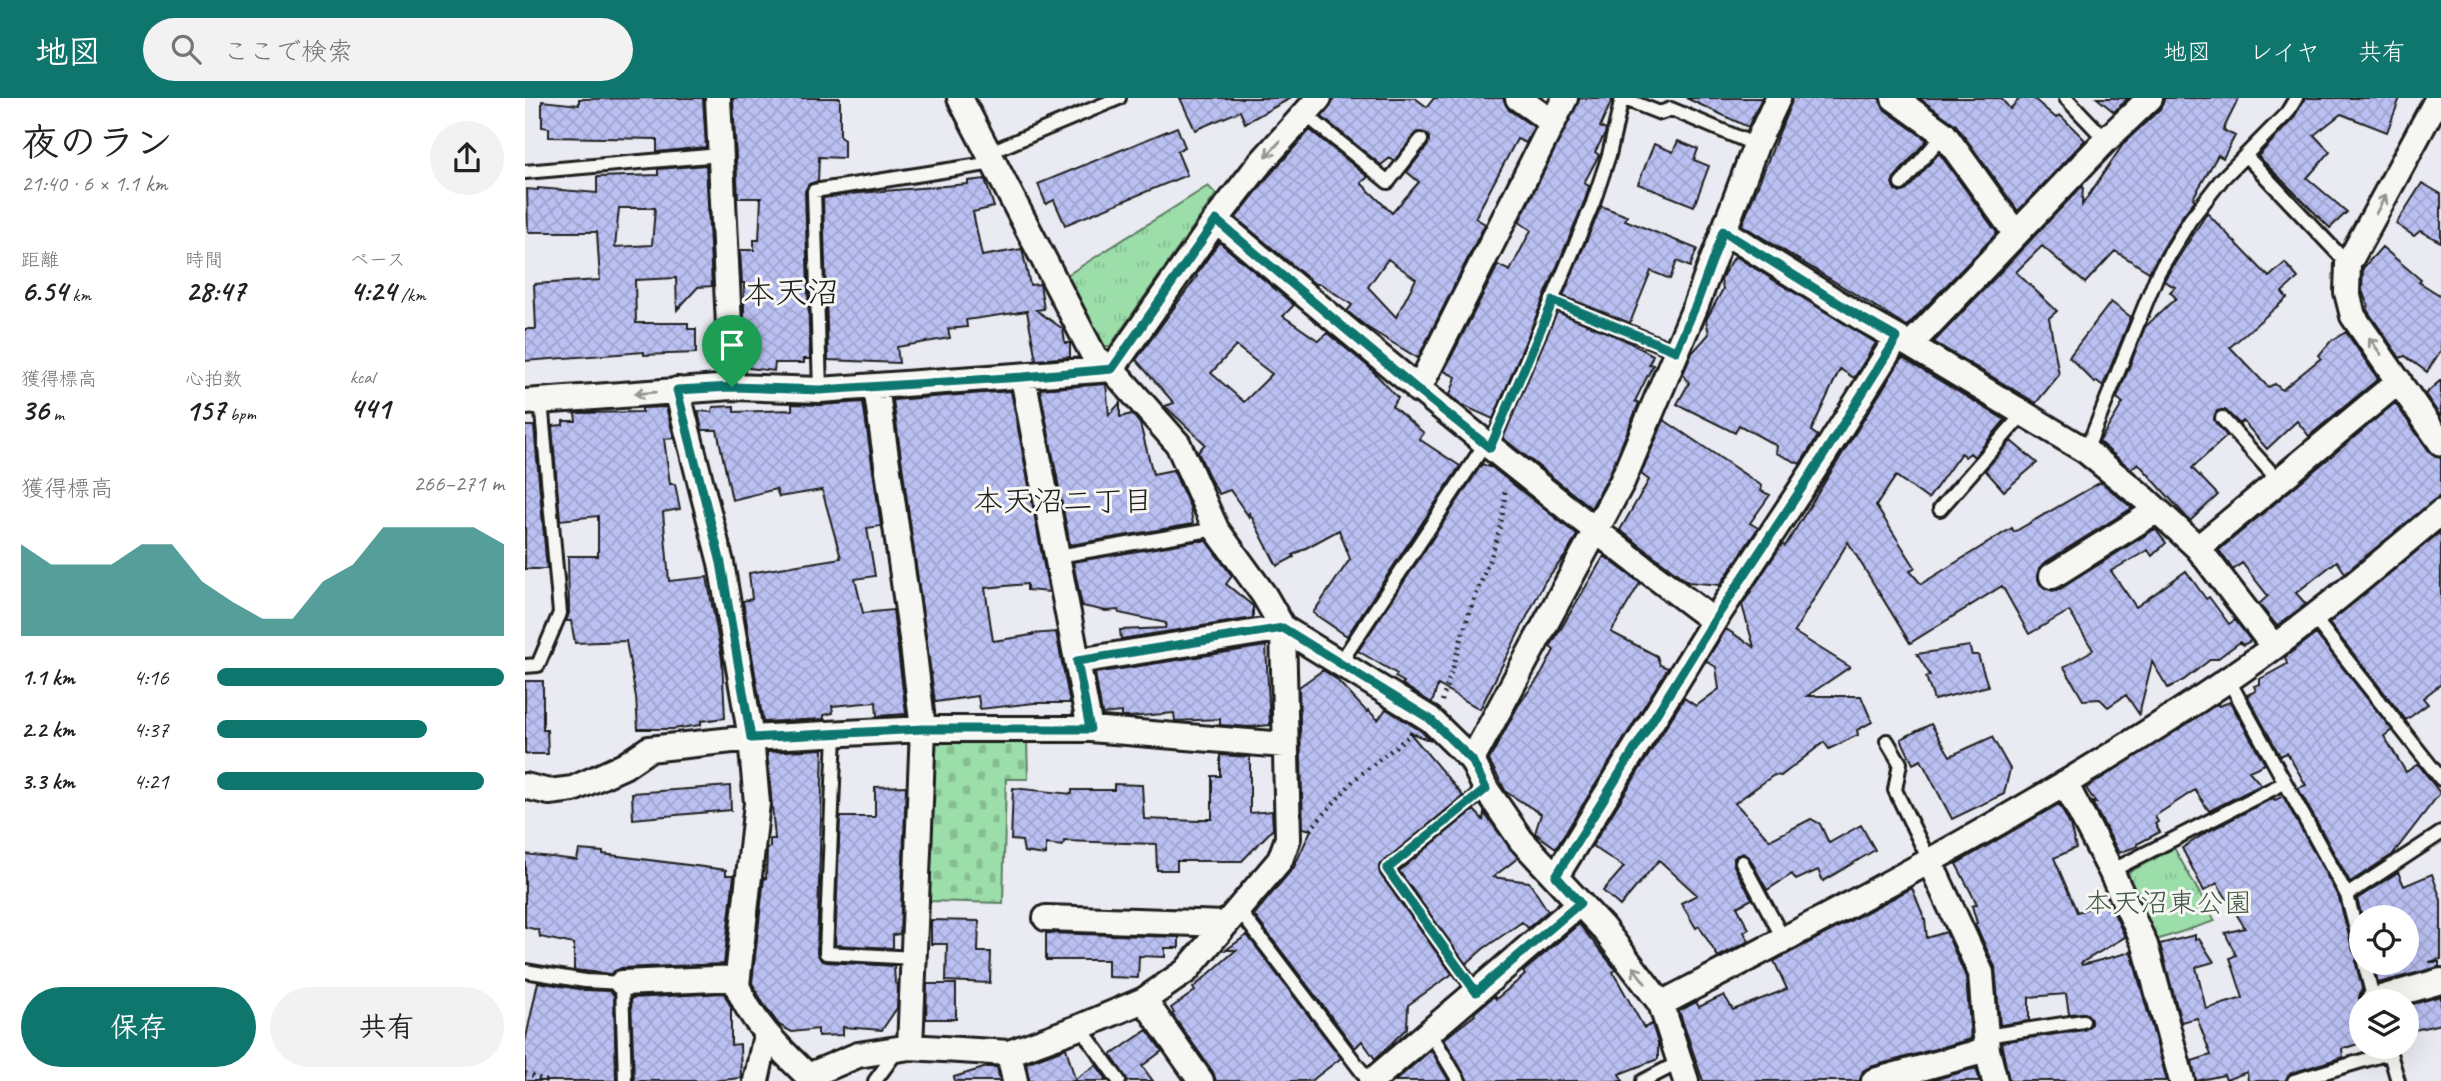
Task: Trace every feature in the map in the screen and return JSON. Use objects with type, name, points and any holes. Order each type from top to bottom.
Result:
[{"type":"street","points":[[718,98],[732,387]]},
{"type":"street","points":[[677,390],[721,563],[751,738],[757,803],[737,985],[766,1035],[808,1076],[858,1055],[904,1047],[1009,1053],[1144,1000],[1186,971],[1280,860],[1287,838],[1283,628],[1264,594],[1216,529],[1178,444],[1112,369],[1095,358],[960,98]]},
{"type":"street","points":[[1518,98],[1553,123]]},
{"type":"street","points":[[1418,390],[1566,98]]},
{"type":"street","points":[[1472,760],[1622,482],[1696,305],[1756,145],[1778,98]]},
{"type":"street","points":[[1894,98],[1944,134],[2016,234]]},
{"type":"street","points":[[1556,876],[1714,621],[1903,341],[2016,234],[2150,98]]},
{"type":"street","points":[[2438,98],[2348,264],[2347,292],[2353,316],[2441,443]]},
{"type":"street","points":[[533,402],[732,387],[820,390],[876,387],[1112,369],[1216,220],[1257,167],[1312,106]]},
{"type":"street","points":[[1216,220],[1491,449],[1595,532],[1714,621]]},
{"type":"street","points":[[1723,231],[2022,415],[2086,451],[2198,548],[2274,647]]},
{"type":"street","points":[[1023,377],[1090,729]]},
{"type":"street","points":[[2198,548],[2399,381]]},
{"type":"street","points":[[876,387],[923,729],[914,958],[904,1047]]},
{"type":"street","points":[[2052,576],[2157,510]]},
{"type":"street","points":[[1661,1004],[1784,940],[2065,783],[2274,647],[2314,618],[2441,512]]},
{"type":"street","points":[[1077,661],[1283,628],[1430,719],[1472,760],[1486,789],[1521,840],[1603,928],[1661,1004],[1683,1072]]},
{"type":"street","points":[[525,786],[549,792],[573,789],[624,766],[649,749],[751,738],[923,729],[1090,729],[1285,745]]},
{"type":"street","points":[[2065,783],[2111,871],[2145,945],[2182,1081]]},
{"type":"street","points":[[1929,860],[1982,973],[1987,1043],[1995,1081]]},
{"type":"street","points":[[1370,1081],[1580,903]]},
{"type":"street","points":[[1046,918],[1232,916]]},
{"type":"street","points":[[622,983],[738,978]]},
{"type":"street","points":[[2413,989],[2441,981]]},
{"type":"street","points":[[1144,1000],[1201,1081]]},
{"type":"street","points":[[756,1081],[766,1035]]},
{"type":"street","points":[[1874,1081],[1987,1043]]},
{"type":"street","points":[[1009,1053],[1015,1081]]},
{"type":"lane","points":[[820,390],[814,191],[990,158],[1119,98]]},
{"type":"lane","points":[[1340,663],[1491,449],[1597,191],[1609,155],[1622,98],[1660,113],[1671,109],[1756,145]]},
{"type":"lane","points":[[2066,98],[2106,140]]},
{"type":"lane","points":[[2086,451],[2158,273],[2190,220],[2222,179],[2287,113],[2296,98]]},
{"type":"lane","points":[[1312,106],[1388,182],[1421,140]]},
{"type":"lane","points":[[1901,184],[1944,134]]},
{"type":"lane","points":[[525,172],[720,155]]},
{"type":"lane","points":[[2246,156],[2348,264]]},
{"type":"lane","points":[[1553,301],[1676,351]]},
{"type":"lane","points":[[525,666],[538,665],[560,613],[533,402]]},
{"type":"lane","points":[[1940,509],[2022,415]]},
{"type":"lane","points":[[2222,418],[2279,481]]},
{"type":"lane","points":[[1058,556],[1216,529]]},
{"type":"lane","points":[[2314,618],[2441,779]]},
{"type":"lane","points":[[2228,679],[2347,895],[2350,905]]},
{"type":"lane","points":[[835,734],[826,953],[914,958]]},
{"type":"lane","points":[[1887,741],[1900,763],[1895,790],[1929,860]]},
{"type":"lane","points":[[2111,871],[2284,783]]},
{"type":"lane","points":[[1476,992],[1387,869],[1486,789]]},
{"type":"lane","points":[[2347,895],[2441,833]]},
{"type":"lane","points":[[1742,862],[1784,940]]},
{"type":"lane","points":[[1232,916],[1370,1081]]},
{"type":"lane","points":[[525,971],[585,981],[622,983],[625,1081]]},
{"type":"lane","points":[[1987,1043],[2083,1021]]},
{"type":"lane","points":[[1080,1027],[1119,1081]]},
{"type":"lane","points":[[1430,1032],[1459,1081]]},
{"type":"lane","points":[[875,1081],[904,1047]]},
{"type":"lane","points":[[2294,1081],[2361,1059]]},
{"type":"lane","points":[[2392,1059],[2398,1081]]},
{"type":"lane","points":[[1643,1081],[1683,1072]]},
{"type":"path","points":[[1307,834],[1355,779],[1439,709],[1504,515],[1505,490],[1491,449]]},
{"type":"path","points":[[525,1073],[547,1081]]},
{"type":"green space","points":[[1208,186],[1216,194],[1110,346],[1098,346],[1064,277]]},
{"type":"green space","points":[[935,737],[1027,740],[1028,779],[1006,779],[1003,903],[928,901]]},
{"type":"green space","name":"本天沼東公園","points":[[2174,848],[2215,921],[2153,941],[2118,878]]},
{"type":"building","points":[[703,98],[706,147],[657,152],[657,139],[549,137],[549,128],[542,127],[542,101],[579,105],[579,99]]},
{"type":"building","points":[[733,98],[840,98],[840,137],[844,140],[844,158],[819,157],[818,181],[809,184],[805,191],[810,359],[804,359],[804,363],[775,363],[774,371],[749,368],[749,328],[744,328],[744,283],[740,250],[754,250],[754,240],[759,240],[761,198],[738,198]]},
{"type":"building","points":[[1180,98],[1291,98],[1245,123],[1240,111],[1195,130]]},
{"type":"building","points":[[1333,98],[1415,98],[1427,107],[1434,98],[1503,98],[1509,110],[1534,127],[1526,143],[1517,139],[1475,218],[1485,224],[1418,358],[1368,328],[1347,311],[1352,305],[1321,284],[1315,284],[1236,218],[1310,130],[1368,177],[1361,183],[1392,213],[1419,182],[1407,172],[1428,145],[1427,134],[1417,132],[1394,161],[1390,158],[1381,165],[1322,117]],"holes":[[[1388,259],[1416,279],[1396,317],[1368,287]]]},
{"type":"building","points":[[1580,98],[1613,98],[1600,127],[1606,130],[1605,134],[1595,152],[1599,155],[1584,183],[1589,186],[1585,200],[1493,419],[1462,405],[1450,395],[1456,377],[1444,371],[1498,265],[1510,271],[1531,230],[1519,222]]},
{"type":"building","points":[[1686,98],[1762,98],[1748,127]]},
{"type":"building","points":[[1793,98],[1879,98],[1885,110],[1927,140],[1894,178],[1892,183],[1895,190],[1900,193],[1907,190],[1939,153],[1997,233],[1907,326],[1742,225]]},
{"type":"building","points":[[1919,98],[2001,98],[2010,109],[2020,98],[2033,98],[2056,118],[2060,115],[2085,140],[2018,211],[1956,125]]},
{"type":"building","points":[[2097,98],[2128,98],[2114,112]]},
{"type":"building","points":[[2164,98],[2239,98],[2223,130],[2235,136],[2223,158],[2218,155],[2193,198],[2195,200],[2149,272],[2115,251],[2085,283],[2042,246],[2016,272],[2057,311],[2049,318],[2059,375],[2036,403],[1934,342],[2083,185],[2082,205],[2124,143],[2160,109]]},
{"type":"building","points":[[2305,98],[2400,98],[2387,132],[2341,114],[2314,135],[2330,152],[2307,178],[2347,212],[2330,228],[2258,156],[2293,119]]},
{"type":"building","points":[[1177,127],[1185,147],[1177,151],[1187,175],[1065,225],[1054,200],[1046,204],[1038,184]]},
{"type":"building","points":[[1678,141],[1698,149],[1694,160],[1709,166],[1694,206],[1638,184],[1654,144],[1673,152]]},
{"type":"building","points":[[706,165],[712,286],[698,287],[677,310],[676,278],[635,280],[636,323],[688,323],[688,329],[696,329],[696,353],[644,355],[644,352],[525,361],[525,329],[536,329],[534,284],[600,280],[597,232],[528,232],[527,189],[597,193],[597,177],[658,175],[658,169]],"holes":[[[619,208],[655,208],[652,245],[615,247]]]},
{"type":"building","points":[[985,179],[994,207],[973,212],[982,256],[1022,249],[1030,285],[1040,284],[1044,309],[1036,310],[1063,329],[1065,343],[1070,343],[1070,357],[1036,360],[1027,311],[966,320],[967,327],[948,329],[950,338],[897,347],[899,363],[828,360],[823,198],[968,184],[968,181]]},
{"type":"building","points":[[2422,183],[2441,194],[2441,242],[2420,231],[2414,236],[2396,224]]},
{"type":"building","points":[[1601,206],[1627,216],[1625,220],[1697,249],[1690,267],[1677,261],[1670,279],[1651,271],[1630,323],[1563,296]]},
{"type":"building","points":[[2207,213],[2269,277],[2285,263],[2298,278],[2282,292],[2287,298],[2230,347],[2268,387],[2275,384],[2282,390],[2321,358],[2319,355],[2331,341],[2346,332],[2378,379],[2309,436],[2297,421],[2267,449],[2243,421],[2240,424],[2225,410],[2217,411],[2214,420],[2227,436],[2192,468],[2218,495],[2190,521],[2138,463],[2131,469],[2099,442],[2123,403],[2117,398],[2145,327],[2176,298],[2170,292],[2175,287],[2164,281]]},
{"type":"building","points":[[1219,242],[1294,305],[1283,316],[1319,341],[1327,333],[1369,367],[1398,398],[1392,406],[1424,433],[1419,439],[1460,466],[1347,636],[1313,613],[1350,559],[1339,530],[1277,566],[1249,512],[1249,517],[1230,490],[1219,494],[1210,479],[1198,452],[1205,444],[1165,406],[1174,403],[1136,360]],"holes":[[[1236,346],[1272,374],[1244,402],[1211,373]]]},
{"type":"building","points":[[2382,247],[2421,280],[2419,282],[2441,296],[2441,350],[2427,372],[2405,356],[2400,358],[2367,310],[2362,290],[2363,268]]},
{"type":"building","points":[[1735,256],[1876,343],[1854,378],[1840,369],[1811,431],[1818,436],[1800,464],[1776,453],[1777,446],[1739,425],[1735,433],[1677,404],[1689,383],[1683,374],[1692,353],[1709,334],[1706,320],[1723,289],[1723,275]]},
{"type":"building","points":[[2111,302],[2131,317],[2103,386],[2097,381],[2095,383],[2069,357]]},
{"type":"building","points":[[1557,312],[1623,339],[1653,355],[1649,364],[1653,365],[1635,401],[1639,403],[1609,476],[1591,508],[1503,438]]},
{"type":"building","points":[[1902,358],[2005,420],[1974,457],[1970,453],[1965,457],[1961,453],[1928,499],[1896,476],[1876,506],[1915,567],[1910,571],[1921,584],[2012,528],[2014,532],[2101,482],[2132,508],[2044,563],[2037,576],[2040,584],[2052,591],[2060,589],[2155,529],[2166,543],[2152,556],[2148,550],[2111,571],[2136,607],[2186,571],[2206,599],[2209,597],[2229,624],[2235,620],[2251,641],[2243,645],[2240,642],[2168,688],[2152,662],[2139,714],[2126,695],[2108,707],[2100,699],[2083,700],[2064,667],[2093,650],[2069,611],[2029,634],[2002,586],[1910,643],[1848,542],[1794,632],[1850,667],[1807,696],[1861,696],[1872,722],[1857,730],[1858,735],[1829,749],[1824,742],[1781,776],[1774,775],[1735,803],[1770,840],[1811,819],[1820,824],[1829,843],[1861,825],[1875,850],[1823,881],[1818,870],[1796,880],[1792,874],[1767,890],[1749,857],[1743,853],[1737,855],[1734,858],[1734,866],[1752,899],[1737,907],[1749,929],[1744,932],[1749,941],[1718,957],[1681,903],[1697,895],[1659,860],[1620,906],[1603,891],[1624,867],[1592,846],[1684,698],[1696,706],[1719,689],[1716,667],[1706,661],[1726,629],[1754,647],[1742,605],[1782,544],[1785,546]]},
{"type":"building","points":[[2441,380],[2441,417],[2425,394]]},
{"type":"building","points":[[1106,384],[1109,415],[1120,403],[1120,417],[1132,414],[1140,424],[1153,474],[1173,470],[1190,507],[1193,524],[1070,545],[1040,389]]},
{"type":"building","points":[[1011,391],[1049,592],[1027,590],[1027,584],[985,588],[993,641],[1056,632],[1070,703],[1034,703],[980,709],[978,696],[935,702],[893,400]]},
{"type":"building","points":[[863,402],[881,526],[867,528],[875,576],[855,579],[863,613],[893,610],[906,714],[877,716],[876,702],[832,706],[833,713],[824,715],[824,719],[763,722],[743,601],[752,599],[749,573],[841,558],[822,490],[779,497],[776,489],[732,500],[717,430],[702,430],[698,411],[712,412],[713,407],[734,406],[734,412],[792,410],[792,404]]},
{"type":"building","points":[[2395,403],[2429,451],[2441,458],[2441,495],[2345,573],[2337,561],[2296,593],[2306,604],[2277,626],[2259,604],[2268,596],[2242,563],[2233,570],[2219,550]]},
{"type":"building","points":[[666,407],[674,438],[664,439],[670,484],[675,484],[680,509],[663,512],[669,581],[707,577],[722,659],[725,718],[673,729],[638,729],[636,697],[626,641],[575,643],[571,621],[566,621],[569,613],[568,556],[598,556],[598,516],[560,520],[552,426],[563,425],[563,421],[576,421],[575,413],[642,412],[642,408]]},
{"type":"building","points":[[1664,420],[1762,486],[1761,491],[1770,495],[1750,523],[1758,528],[1720,585],[1688,582],[1620,530],[1649,480],[1641,474]]},
{"type":"building","points":[[525,426],[534,426],[547,569],[525,569]]},
{"type":"building","points":[[2011,441],[2037,463],[2004,491],[1985,470]]},
{"type":"building","points":[[1482,464],[1489,465],[1577,535],[1566,555],[1545,581],[1480,709],[1438,685],[1432,703],[1402,684],[1404,682],[1395,677],[1397,674],[1358,651]]},
{"type":"building","points":[[2439,533],[2441,684],[2423,698],[2428,704],[2406,720],[2329,623]]},
{"type":"building","points":[[1206,541],[1232,576],[1226,584],[1253,606],[1253,618],[1121,639],[1120,630],[1165,628],[1166,623],[1119,613],[1118,610],[1106,611],[1082,606],[1073,562]]},
{"type":"building","points":[[1604,556],[1640,583],[1611,632],[1657,656],[1660,665],[1668,668],[1556,848],[1535,833],[1541,814],[1506,792],[1489,760],[1518,706],[1542,673],[1554,650],[1550,647]]},
{"type":"building","points":[[2316,634],[2392,730],[2384,736],[2406,772],[2418,764],[2440,793],[2392,855],[2350,882],[2298,788],[2306,785],[2287,753],[2280,756],[2247,695],[2256,691],[2254,686],[2260,684],[2260,679],[2287,664],[2285,657]]},
{"type":"building","points":[[1266,646],[1270,725],[1220,725],[1220,719],[1175,721],[1174,713],[1129,717],[1121,717],[1121,712],[1102,714],[1095,673]]},
{"type":"building","points":[[1969,646],[1972,655],[1978,655],[1988,686],[1934,700],[1926,677],[1930,675],[1917,654]]},
{"type":"building","points":[[1323,670],[1378,720],[1386,709],[1421,731],[1431,741],[1409,732],[1463,796],[1379,866],[1380,874],[1452,974],[1408,1005],[1407,1028],[1375,1059],[1362,1041],[1355,1048],[1254,915],[1294,867],[1311,830],[1303,828],[1299,687]]},
{"type":"building","points":[[525,681],[543,681],[543,730],[547,730],[548,754],[525,754]]},
{"type":"building","points":[[2230,702],[2265,764],[2249,771],[2261,785],[2209,811],[2195,790],[2155,816],[2158,822],[2155,824],[2160,832],[2137,844],[2138,846],[2119,853],[2092,802],[2096,803],[2086,788],[2217,704],[2219,706]]},
{"type":"building","points":[[1931,724],[1950,756],[1992,737],[2010,769],[2004,794],[1952,819],[1921,760],[1913,764],[1901,739]]},
{"type":"building","points":[[823,749],[817,953],[821,960],[826,962],[894,966],[895,983],[898,984],[897,1008],[882,1030],[843,1027],[843,1035],[818,1036],[818,1029],[792,1032],[779,1025],[752,983],[766,878],[767,848],[770,847],[770,839],[775,839],[767,752]]},
{"type":"building","points":[[1220,755],[1250,757],[1250,813],[1272,811],[1273,829],[1242,861],[1177,861],[1177,870],[1157,870],[1156,844],[1064,841],[1063,846],[1046,844],[1046,855],[1024,852],[1022,841],[1011,840],[1013,788],[1072,794],[1072,790],[1114,790],[1114,784],[1142,785],[1144,819],[1212,819],[1212,776],[1220,776]]},
{"type":"building","points":[[730,786],[731,810],[633,819],[632,793]]},
{"type":"building","points":[[906,786],[900,934],[893,935],[893,948],[835,945],[840,817],[875,817],[875,787]]},
{"type":"building","points":[[2283,796],[2339,898],[2349,936],[2349,975],[2359,975],[2362,988],[2349,989],[2349,1047],[2342,1049],[2343,1057],[2291,1073],[2285,1081],[2248,1081],[2247,1072],[2226,1080],[2224,1075],[2196,1081],[2192,1061],[2211,1055],[2197,1018],[2181,1022],[2160,944],[2195,935],[2195,940],[2199,939],[2214,962],[2196,967],[2206,1009],[2243,998],[2230,958],[2236,955],[2225,933],[2245,928],[2217,883],[2204,891],[2182,848],[2209,831],[2273,798],[2275,800]]},
{"type":"building","points":[[2059,804],[2070,825],[2076,848],[2054,858],[2077,912],[2109,902],[2125,937],[2081,963],[2082,965],[2131,952],[2167,1081],[2009,1081],[2001,1042],[2084,1030],[2091,1025],[2091,1019],[2085,1013],[2069,1014],[2066,994],[2029,997],[2029,1021],[2000,1025],[1995,967],[1975,924],[1977,923],[1972,906],[1977,904],[1956,864]]},
{"type":"building","points":[[1474,810],[1483,820],[1484,813],[1518,858],[1493,877],[1529,882],[1548,911],[1528,928],[1522,922],[1466,964],[1399,871]]},
{"type":"building","points":[[579,850],[726,870],[726,875],[734,875],[724,964],[621,968],[611,974],[574,970],[574,944],[540,937],[539,930],[525,927],[525,854],[577,860]]},
{"type":"building","points":[[2398,872],[2404,886],[2432,874],[2441,900],[2441,959],[2429,962],[2439,962],[2439,967],[2419,972],[2419,905],[2359,905],[2357,899]]},
{"type":"building","points":[[1912,888],[1925,920],[1927,938],[1946,932],[1966,977],[1971,1039],[1870,1067],[1863,1071],[1860,1081],[1703,1081],[1679,1011],[1696,1002],[1699,1007],[1724,995],[1733,1010],[1787,989],[1774,961]]},
{"type":"building","points":[[931,920],[979,921],[978,952],[991,952],[990,983],[946,981],[947,944],[931,944]]},
{"type":"building","points":[[1579,924],[1616,970],[1613,972],[1644,1028],[1652,1024],[1658,1043],[1658,1059],[1619,1074],[1623,1081],[1468,1081],[1444,1039],[1494,996],[1496,999],[1525,975],[1523,972]]},
{"type":"building","points":[[1046,933],[1179,937],[1179,948],[1165,948],[1165,957],[1139,956],[1138,978],[1108,977],[1108,960],[1046,960]]},
{"type":"building","points":[[1247,935],[1341,1058],[1311,1081],[1216,1081],[1213,1072],[1172,1014],[1174,1013],[1171,1008],[1195,991],[1193,988],[1236,950],[1226,950]]},
{"type":"building","points":[[2376,975],[2408,975],[2378,983]]},
{"type":"building","points":[[538,982],[584,990],[610,991],[614,995],[616,1081],[525,1081],[525,1042]]},
{"type":"building","points":[[927,984],[956,984],[956,1019],[926,1019]]},
{"type":"building","points":[[724,993],[731,1007],[731,1045],[740,1044],[741,1078],[711,1081],[634,1081],[631,998]]},
{"type":"building","points":[[2441,996],[2441,1024],[2419,1029],[2419,1002]]},
{"type":"building","points":[[1147,1030],[1162,1051],[1142,1066],[1153,1081],[1128,1081],[1111,1055]]},
{"type":"building","points":[[1066,1048],[1075,1079],[1096,1065],[1108,1081],[1029,1081],[1026,1063]]},
{"type":"building","points":[[1431,1050],[1449,1081],[1395,1081]]},
{"type":"building","points":[[987,1067],[997,1067],[1000,1081],[955,1081],[954,1077]]},
{"type":"building","points":[[1976,1068],[1980,1081],[1930,1081]]},
{"type":"district","name":"本天沼","points":[[791,292]]},
{"type":"district","name":"本天沼二丁目","points":[[1063,501]]},
{"type":"route","points":[[1216,220],[1490,448],[1553,301],[1676,351],[1723,231],[1897,338],[1714,621],[1556,876],[1580,903],[1476,992],[1387,869],[1486,789],[1472,760],[1430,719],[1283,628],[1077,661],[1090,729],[923,729],[751,738],[721,563],[677,390],[732,387],[820,390],[1112,369],[1216,220]]}]
